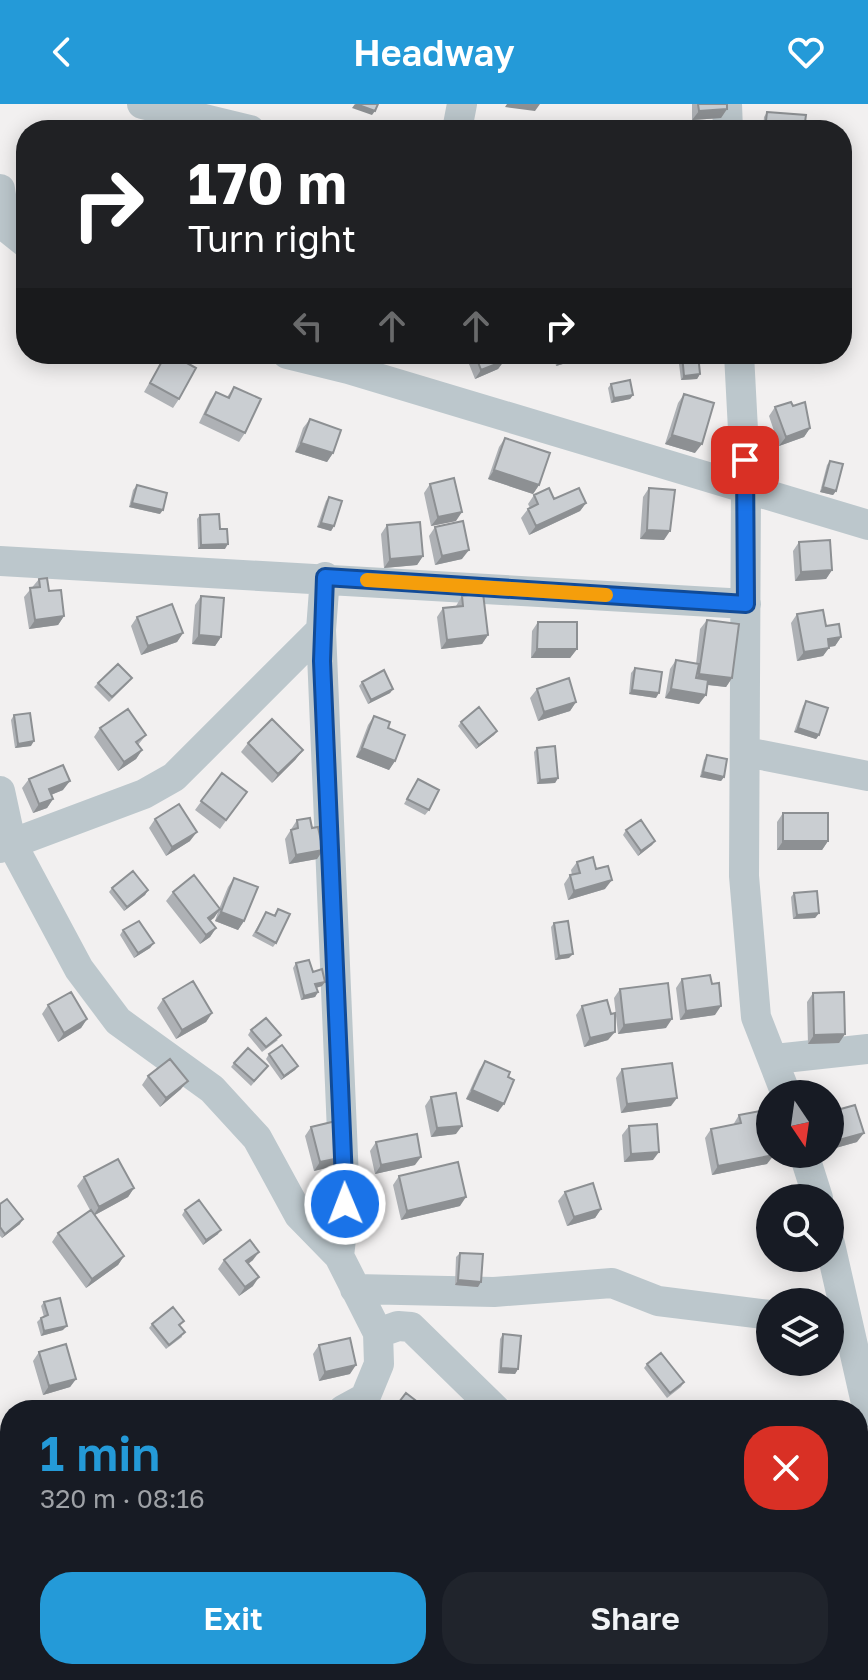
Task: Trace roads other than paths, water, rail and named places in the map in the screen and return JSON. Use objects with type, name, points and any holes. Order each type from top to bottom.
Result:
[{"type":"street","points":[[142,104],[208,120]]},
{"type":"street","points":[[0,189],[11,237]]},
{"type":"street","points":[[361,364],[868,525]]},
{"type":"street","points":[[740,364],[746,487],[744,876],[747,940],[756,1017],[782,1080]]},
{"type":"street","points":[[0,561],[325,577],[746,604]]},
{"type":"street","points":[[325,577],[321,630],[345,1204],[339,1256]]},
{"type":"street","points":[[6,845],[144,794],[174,777],[321,630]]},
{"type":"street","points":[[746,752],[868,776]]},
{"type":"street","points":[[0,791],[6,845],[79,969],[118,1021],[212,1089],[257,1138],[299,1215],[339,1256],[378,1333],[379,1364],[365,1398],[361,1400]]},
{"type":"street","points":[[775,1059],[868,1049]]},
{"type":"street","points":[[355,1289],[494,1292],[612,1283],[658,1301],[756,1313]]},
{"type":"street","points":[[378,1333],[398,1326],[411,1327],[486,1400]]},
{"type":"street","points":[[844,1330],[864,1400]]}]
